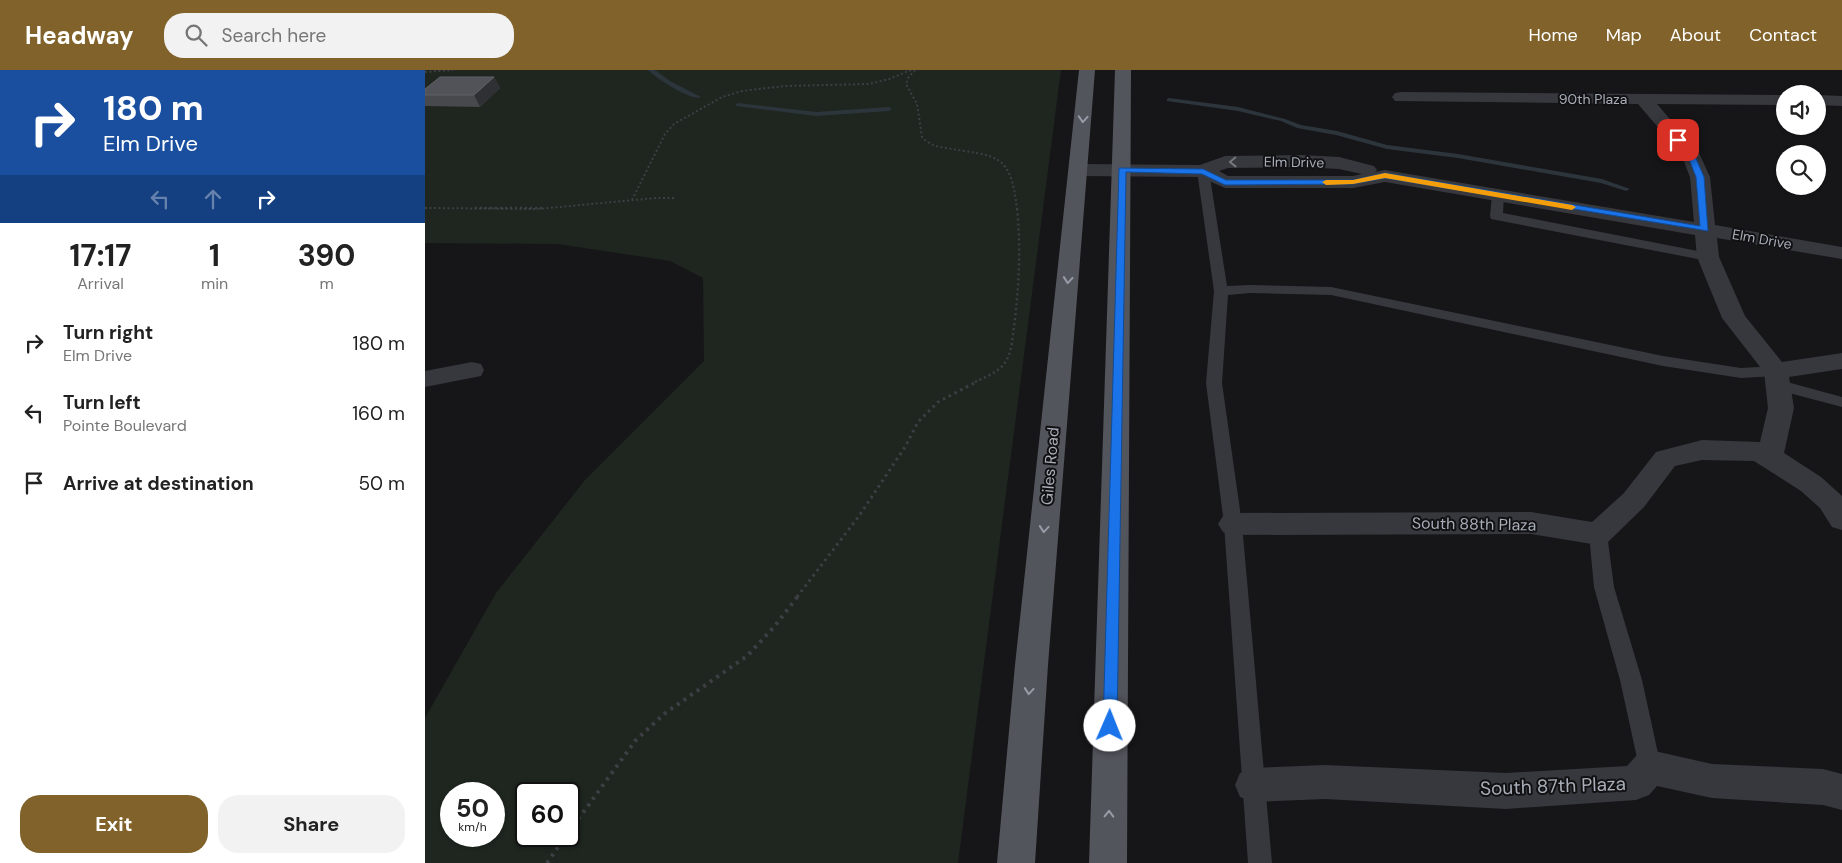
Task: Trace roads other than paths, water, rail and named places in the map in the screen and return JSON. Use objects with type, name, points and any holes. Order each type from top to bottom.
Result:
[{"type":"main road","name":"Giles Road","points":[[1016,863],[1025,729],[1087,70]]},
{"type":"main road","points":[[1108,863],[1123,70]]},
{"type":"street","name":"90th Plaza","points":[[1401,97],[1776,100]]},
{"type":"street","points":[[1643,99],[1690,154],[1700,177],[1708,257],[1734,318],[1776,378],[1781,408],[1770,457]]},
{"type":"street","points":[[1826,100],[1842,101]]},
{"type":"street","name":"Elm Drive","points":[[1079,170],[1203,171],[1225,182],[1353,182],[1385,176],[1842,253]]},
{"type":"street","points":[[1776,378],[1842,361]]},
{"type":"street","points":[[425,379],[472,370]]},
{"type":"street","points":[[1598,534],[1633,500],[1666,459],[1702,450],[1758,451],[1802,476],[1841,513]]},
{"type":"street","name":"South 88th Plaza","points":[[1233,524],[1531,523],[1598,534]]},
{"type":"street","points":[[1650,767],[1712,781],[1823,787],[1842,792]]},
{"type":"street","name":"South 87th Plaza","points":[[1253,785],[1325,782],[1506,791],[1636,783],[1650,767]]},
{"type":"lane","points":[[1203,171],[1221,291],[1214,383],[1233,524],[1260,863]]},
{"type":"lane","points":[[1498,195],[1496,216],[1708,257]]},
{"type":"lane","points":[[1221,291],[1331,291],[1663,361],[1776,378],[1842,402]]},
{"type":"lane","points":[[1598,534],[1604,587],[1631,680],[1650,767]]},
{"type":"waterway","points":[[651,70],[668,82],[698,97]]},
{"type":"waterway","points":[[1169,100],[1238,109],[1283,120],[1299,127],[1337,133],[1387,147],[1458,156],[1602,181],[1626,189]]},
{"type":"waterway","points":[[738,105],[816,114],[889,109]]}]
